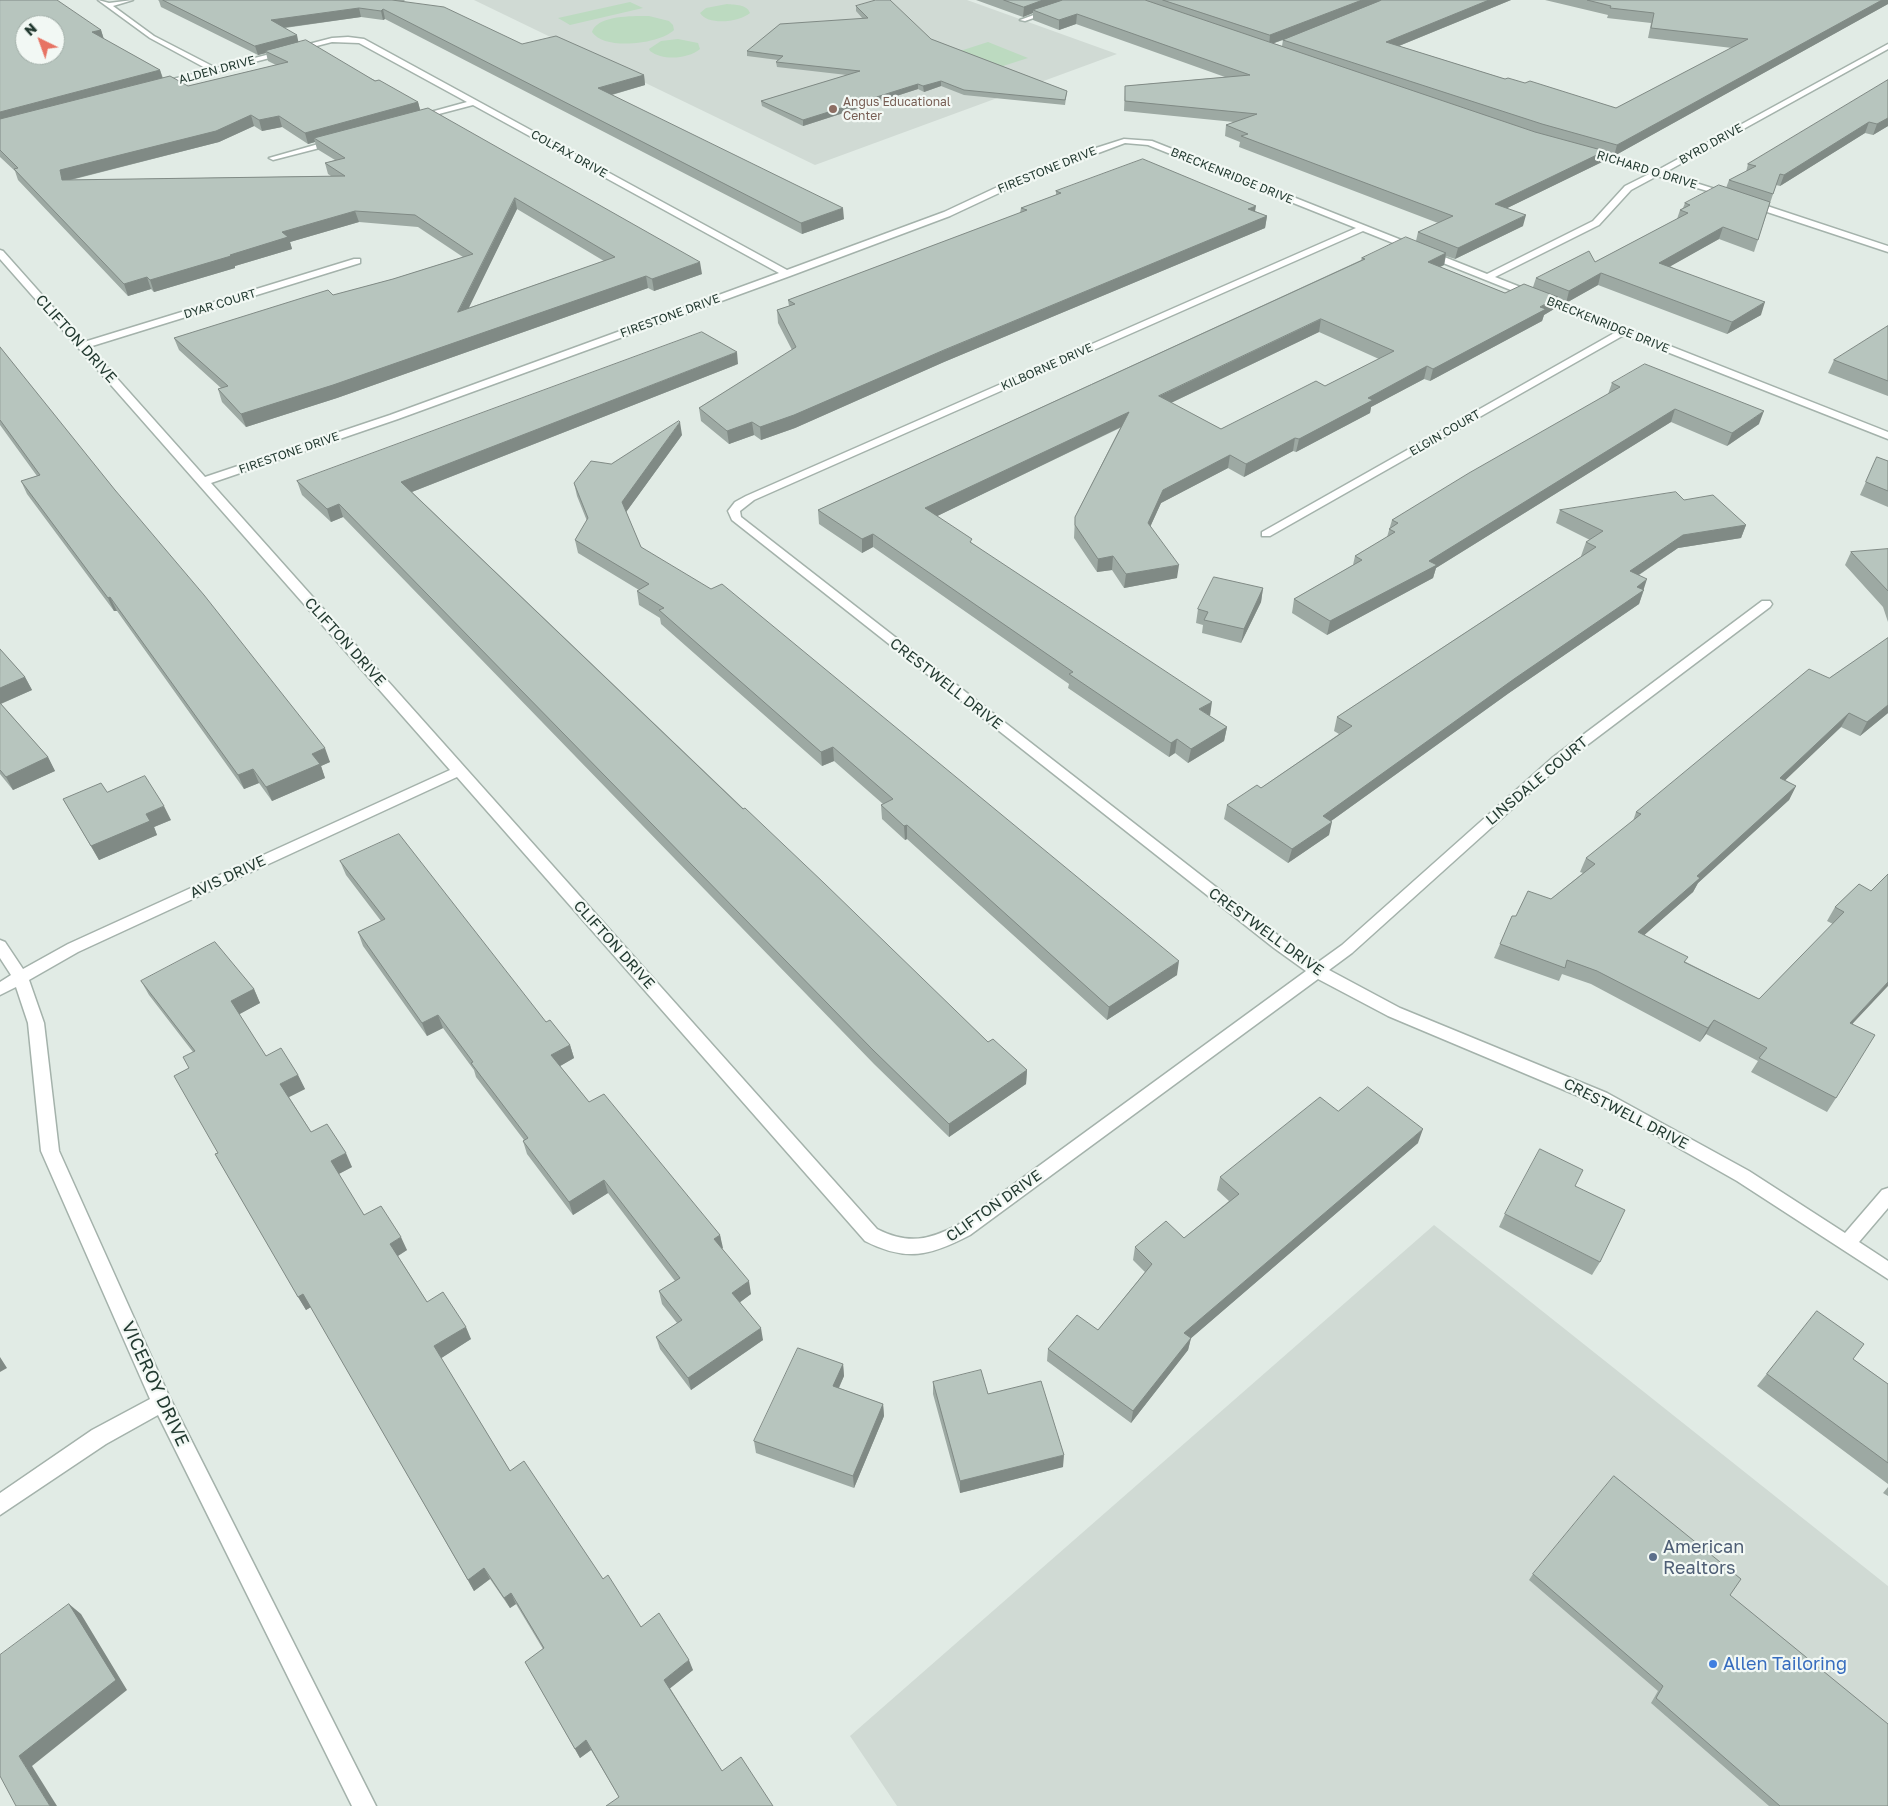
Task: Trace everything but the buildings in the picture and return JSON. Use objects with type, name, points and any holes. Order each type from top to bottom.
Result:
[{"type":"street","points":[[101,0],[152,37],[216,70]]},
{"type":"street","points":[[108,5],[130,0]]},
{"type":"street","points":[[1023,20],[1082,0]]},
{"type":"street","name":"ALDEN DRIVE","points":[[150,88],[332,40],[348,39]]},
{"type":"street","name":"COLFAX DRIVE","points":[[348,39],[361,41],[788,274]]},
{"type":"street","name":"BYRD DRIVE","points":[[1487,277],[1596,223],[1628,188],[1888,46]]},
{"type":"street","points":[[406,121],[475,102]]},
{"type":"street","points":[[273,158],[349,137]]},
{"type":"street","name":"FIRESTONE DRIVE","points":[[203,482],[402,414],[788,274],[929,221],[1038,171],[1117,143],[1133,140]]},
{"type":"street","name":"BRECKENRIDGE DRIVE","points":[[1133,140],[1149,143],[1888,436]]},
{"type":"street","name":"RICHARD O DRIVE","points":[[1577,149],[1657,172],[1888,249]]},
{"type":"street","name":"KILBORNE DRIVE","points":[[734,511],[739,504],[750,498],[1363,228]]},
{"type":"street","name":"CLIFTON DRIVE","points":[[0,254],[871,1235],[888,1245],[911,1248],[941,1242],[964,1230],[1317,971]]},
{"type":"street","name":"DYAR COURT","points":[[82,346],[357,261]]},
{"type":"street","name":"ELGIN COURT","points":[[1266,534],[1624,331]]},
{"type":"street","name":"CRESTWELL DRIVE","points":[[734,511],[736,518],[742,524],[1279,944],[1317,971],[1394,1012],[1601,1098],[1743,1176],[1888,1271]]},
{"type":"street","name":"LINSDALE COURT","points":[[1317,971],[1347,949],[1557,761],[1766,604]]},
{"type":"street","name":"AVIS DRIVE","points":[[0,989],[73,948],[459,771]]},
{"type":"street","name":"VICEROY DRIVE","points":[[0,946],[21,978],[36,1023],[50,1151],[162,1403],[364,1806]]},
{"type":"street","points":[[1847,1243],[1888,1195]]},
{"type":"street","points":[[0,1505],[100,1437],[162,1403]]},
{"type":"shaded area","name":"Angus Educational Center","points":[[474,0],[967,0],[1117,54],[815,165]]},
{"type":"shaded area","points":[[1434,1225],[1888,1586],[1888,1806],[897,1806],[850,1736]]},
{"type":"green space","points":[[630,2],[643,8],[570,25],[558,18]]},
{"type":"green space","points":[[727,4],[744,6],[750,13],[739,19],[717,21],[710,20],[700,13],[706,8]]},
{"type":"green space","points":[[649,16],[669,21],[673,25],[674,30],[657,39],[632,43],[608,42],[598,38],[592,32],[595,26],[608,19]]},
{"type":"green space","points":[[678,39],[698,43],[700,49],[689,55],[675,58],[655,54],[649,49],[661,41]]},
{"type":"green space","points":[[988,42],[1028,58],[1000,67],[960,51]]},
{"type":"place","name":"Angus Educational Center","points":[[833,109]]},
{"type":"place","name":"American Realtors","points":[[1653,1557]]},
{"type":"place","name":"Allen Tailoring","points":[[1713,1664]]}]
